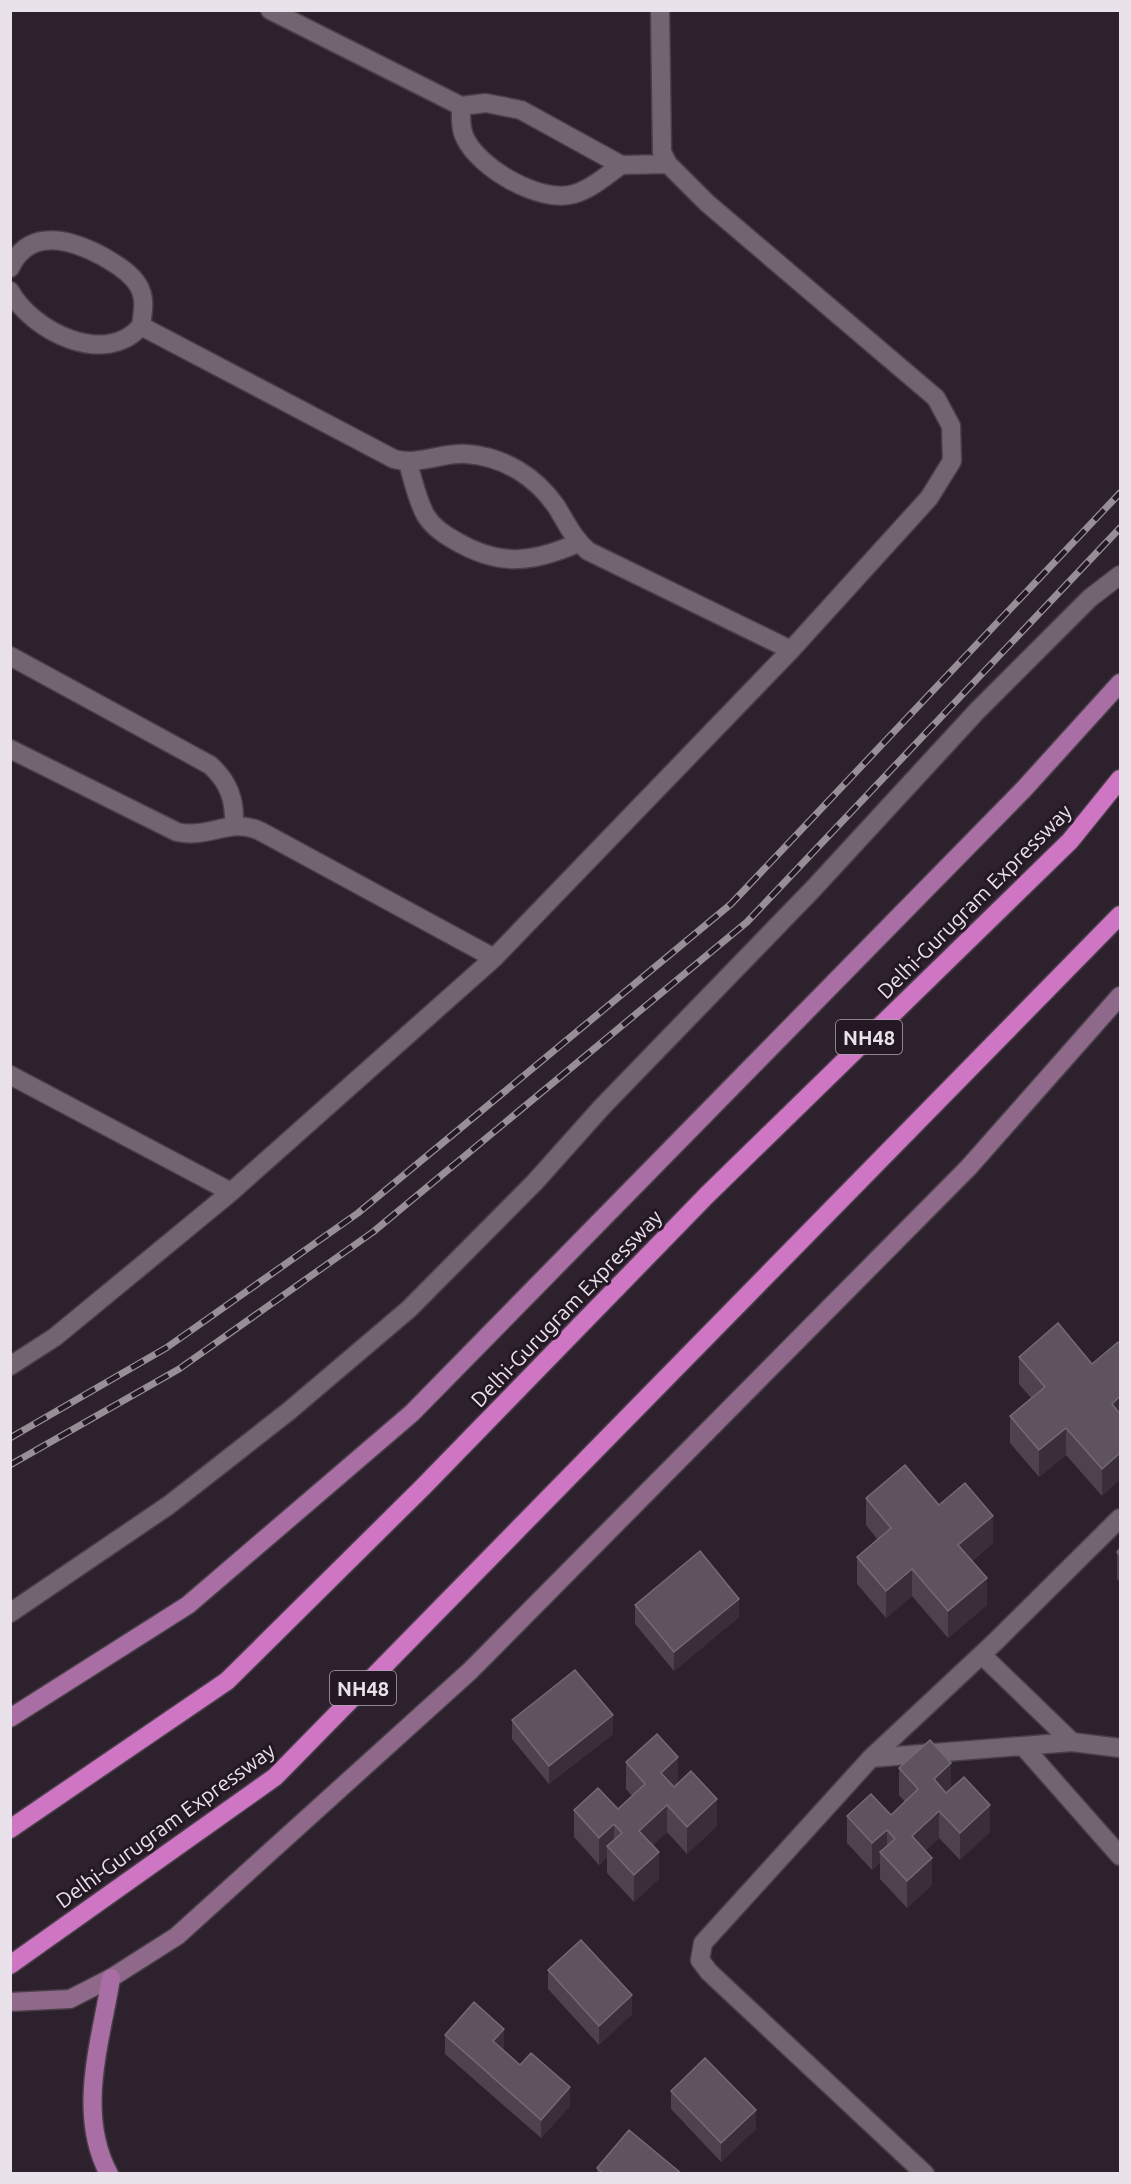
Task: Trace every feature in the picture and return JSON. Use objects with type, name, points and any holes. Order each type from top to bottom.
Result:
[{"type":"highway","name":"Delhi-Gurugram Expressway","points":[[10,1829],[227,1681],[614,1293],[707,1195],[1070,841],[1120,779]]},
{"type":"highway","name":"Delhi-Gurugram Expressway","points":[[10,1965],[275,1777],[1120,915]]},
{"type":"main road","points":[[10,1718],[188,1605],[412,1413],[1024,789],[1120,683]]},
{"type":"main road","points":[[10,2002],[70,2000],[111,1978],[177,1936],[470,1671],[969,1167],[1120,996]]},
{"type":"main road","points":[[109,2174],[94,2135],[91,2106],[111,1978]]},
{"type":"street","points":[[270,10],[461,106],[486,103],[521,110],[621,165],[668,164]]},
{"type":"street","points":[[10,1366],[54,1337],[231,1192],[494,958],[791,650],[929,498],[952,461],[951,426],[936,398],[707,203],[668,164],[662,152],[660,10]]},
{"type":"street","points":[[461,106],[464,136],[471,148],[508,178],[534,191],[549,195],[574,194],[598,182],[621,165]]},
{"type":"street","points":[[10,268],[18,254],[29,245],[45,240],[61,240],[90,250],[114,263],[138,284],[143,299],[141,326]]},
{"type":"street","points":[[10,291],[24,312],[39,324],[57,335],[75,340],[94,343],[120,341],[141,326]]},
{"type":"street","points":[[141,326],[380,453],[408,463],[465,454],[486,456],[510,465],[527,474],[543,489],[578,543],[602,560],[791,650]]},
{"type":"street","points":[[408,463],[427,518],[438,531],[464,546],[485,555],[511,560],[548,556],[578,543]]},
{"type":"street","points":[[10,1613],[169,1505],[289,1411],[409,1309],[535,1182],[602,1107],[814,888],[977,711],[1090,598],[1120,575]]},
{"type":"street","points":[[10,656],[210,765],[220,774],[230,790],[234,802],[234,825]]},
{"type":"street","points":[[10,748],[177,832],[203,834],[241,824],[260,831],[494,958]]},
{"type":"street","points":[[10,1075],[231,1192]]},
{"type":"street","points":[[925,2174],[709,1972],[700,1960],[703,1943],[872,1758],[982,1655],[1120,1518]]},
{"type":"street","points":[[982,1655],[1072,1742]]},
{"type":"street","points":[[872,1758],[1072,1742],[1120,1748]]},
{"type":"street","points":[[1023,1746],[1120,1856]]},
{"type":"building","points":[[1058,1323],[1092,1364],[1118,1342],[1120,1345],[1120,1396],[1112,1404],[1120,1414],[1120,1453],[1102,1469],[1066,1428],[1039,1450],[1010,1416],[1045,1387],[1019,1357]]},
{"type":"building","points":[[905,1465],[939,1505],[965,1483],[993,1516],[958,1545],[987,1578],[948,1611],[912,1569],[886,1591],[857,1557],[891,1528],[866,1498]]},
{"type":"building","points":[[700,1551],[739,1599],[674,1652],[635,1605]]},
{"type":"building","points":[[575,1670],[613,1715],[549,1766],[512,1720]]},
{"type":"building","points":[[657,1734],[678,1757],[661,1773],[674,1787],[691,1771],[717,1799],[687,1827],[667,1805],[639,1831],[659,1852],[634,1875],[607,1846],[622,1833],[614,1824],[599,1838],[574,1810],[598,1788],[618,1809],[645,1784],[626,1762]]},
{"type":"building","points":[[930,1740],[951,1763],[934,1779],[946,1793],[964,1777],[990,1805],[960,1833],[939,1811],[912,1836],[932,1858],[907,1881],[880,1852],[895,1839],[887,1830],[872,1843],[847,1816],[871,1794],[891,1815],[918,1789],[899,1768]]},
{"type":"building","points":[[581,1940],[632,1995],[599,2026],[548,1970]]},
{"type":"building","points":[[474,2002],[504,2029],[493,2041],[520,2065],[531,2053],[570,2087],[541,2120],[445,2035]]},
{"type":"building","points":[[705,2058],[756,2110],[721,2143],[671,2091]]},
{"type":"building","points":[[629,2130],[682,2174],[604,2174],[597,2168]]},
{"type":"railway","points":[[10,1438],[166,1348],[358,1213],[731,904],[1120,493]]},
{"type":"railway","points":[[10,1465],[179,1369],[373,1232],[747,922],[1120,528]]}]
